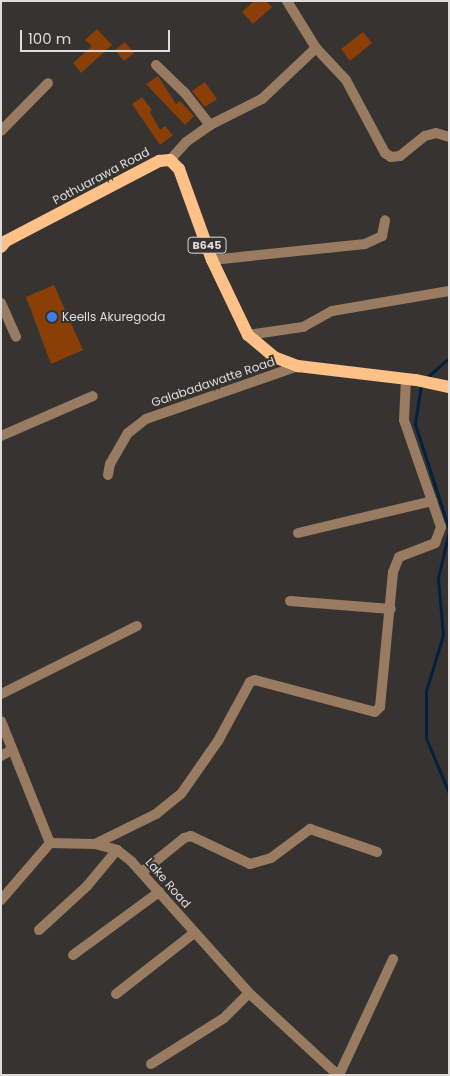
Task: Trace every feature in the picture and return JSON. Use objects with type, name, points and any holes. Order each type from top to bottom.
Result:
[{"type":"main road","name":"Pothuarawa Road","points":[[4,244],[159,160],[170,160],[179,169],[212,260],[248,335],[274,357],[298,366],[444,386]]},
{"type":"street","points":[[287,1],[316,48],[346,80],[385,154],[391,157],[400,156],[425,136],[436,133],[449,137]]},
{"type":"street","points":[[170,160],[186,142],[210,125],[262,99],[316,48]]},
{"type":"street","points":[[156,65],[185,93],[210,125]]},
{"type":"street","points":[[1,131],[48,83]]},
{"type":"street","points":[[212,260],[365,244],[382,236],[385,220]]},
{"type":"street","points":[[248,335],[304,327],[332,311],[449,292]]},
{"type":"street","points":[[1,303],[16,337]]},
{"type":"street","name":"Galabadawatte Road","points":[[108,475],[110,464],[128,433],[146,419],[298,366]]},
{"type":"street","points":[[96,844],[156,814],[181,794],[218,741],[250,682],[255,680],[375,712],[380,707],[391,609],[393,572],[399,556],[435,543],[441,527],[404,420],[411,380]]},
{"type":"street","points":[[1,436],[93,396]]},
{"type":"street","points":[[298,533],[432,501]]},
{"type":"street","points":[[290,601],[391,609]]},
{"type":"street","points":[[1,694],[137,626]]},
{"type":"street","points":[[1,721],[50,843],[1,900]]},
{"type":"street","points":[[1,756],[12,750]]},
{"type":"street","points":[[142,872],[184,838],[191,836],[250,864],[271,858],[310,830],[377,852]]},
{"type":"street","name":"Lake Road","points":[[50,843],[96,844],[117,850],[142,872],[249,993],[338,1075]]},
{"type":"street","points":[[39,930],[86,886],[117,850]]},
{"type":"street","points":[[73,955],[159,892]]},
{"type":"street","points":[[116,994],[194,933]]},
{"type":"street","points":[[338,1075],[393,959]]},
{"type":"street","points":[[150,1064],[224,1018],[249,993]]},
{"type":"building","points":[[254,1],[266,1],[272,7],[253,24],[242,12]]},
{"type":"building","points":[[97,29],[112,45],[81,73],[73,63],[92,46],[85,40]]},
{"type":"building","points":[[363,32],[372,43],[350,61],[341,49]]},
{"type":"building","points":[[125,42],[134,53],[124,61],[115,50]]},
{"type":"building","points":[[158,76],[176,104],[180,101],[194,116],[185,125],[146,84]]},
{"type":"building","points":[[205,82],[217,99],[205,107],[192,91]]},
{"type":"building","points":[[142,97],[152,110],[150,112],[160,130],[165,126],[173,135],[160,145],[132,104]]},
{"type":"building","name":"Keells Akuregoda","points":[[54,285],[83,350],[51,364],[26,297]]},
{"type":"waterway","points":[[426,378],[449,358]]},
{"type":"waterway","points":[[421,385],[415,424],[449,529]]},
{"type":"waterway","points":[[449,531],[438,578],[443,635],[426,691],[426,738],[449,793]]},
{"type":"place","name":"Keells Akuregoda","points":[[52,317]]}]
